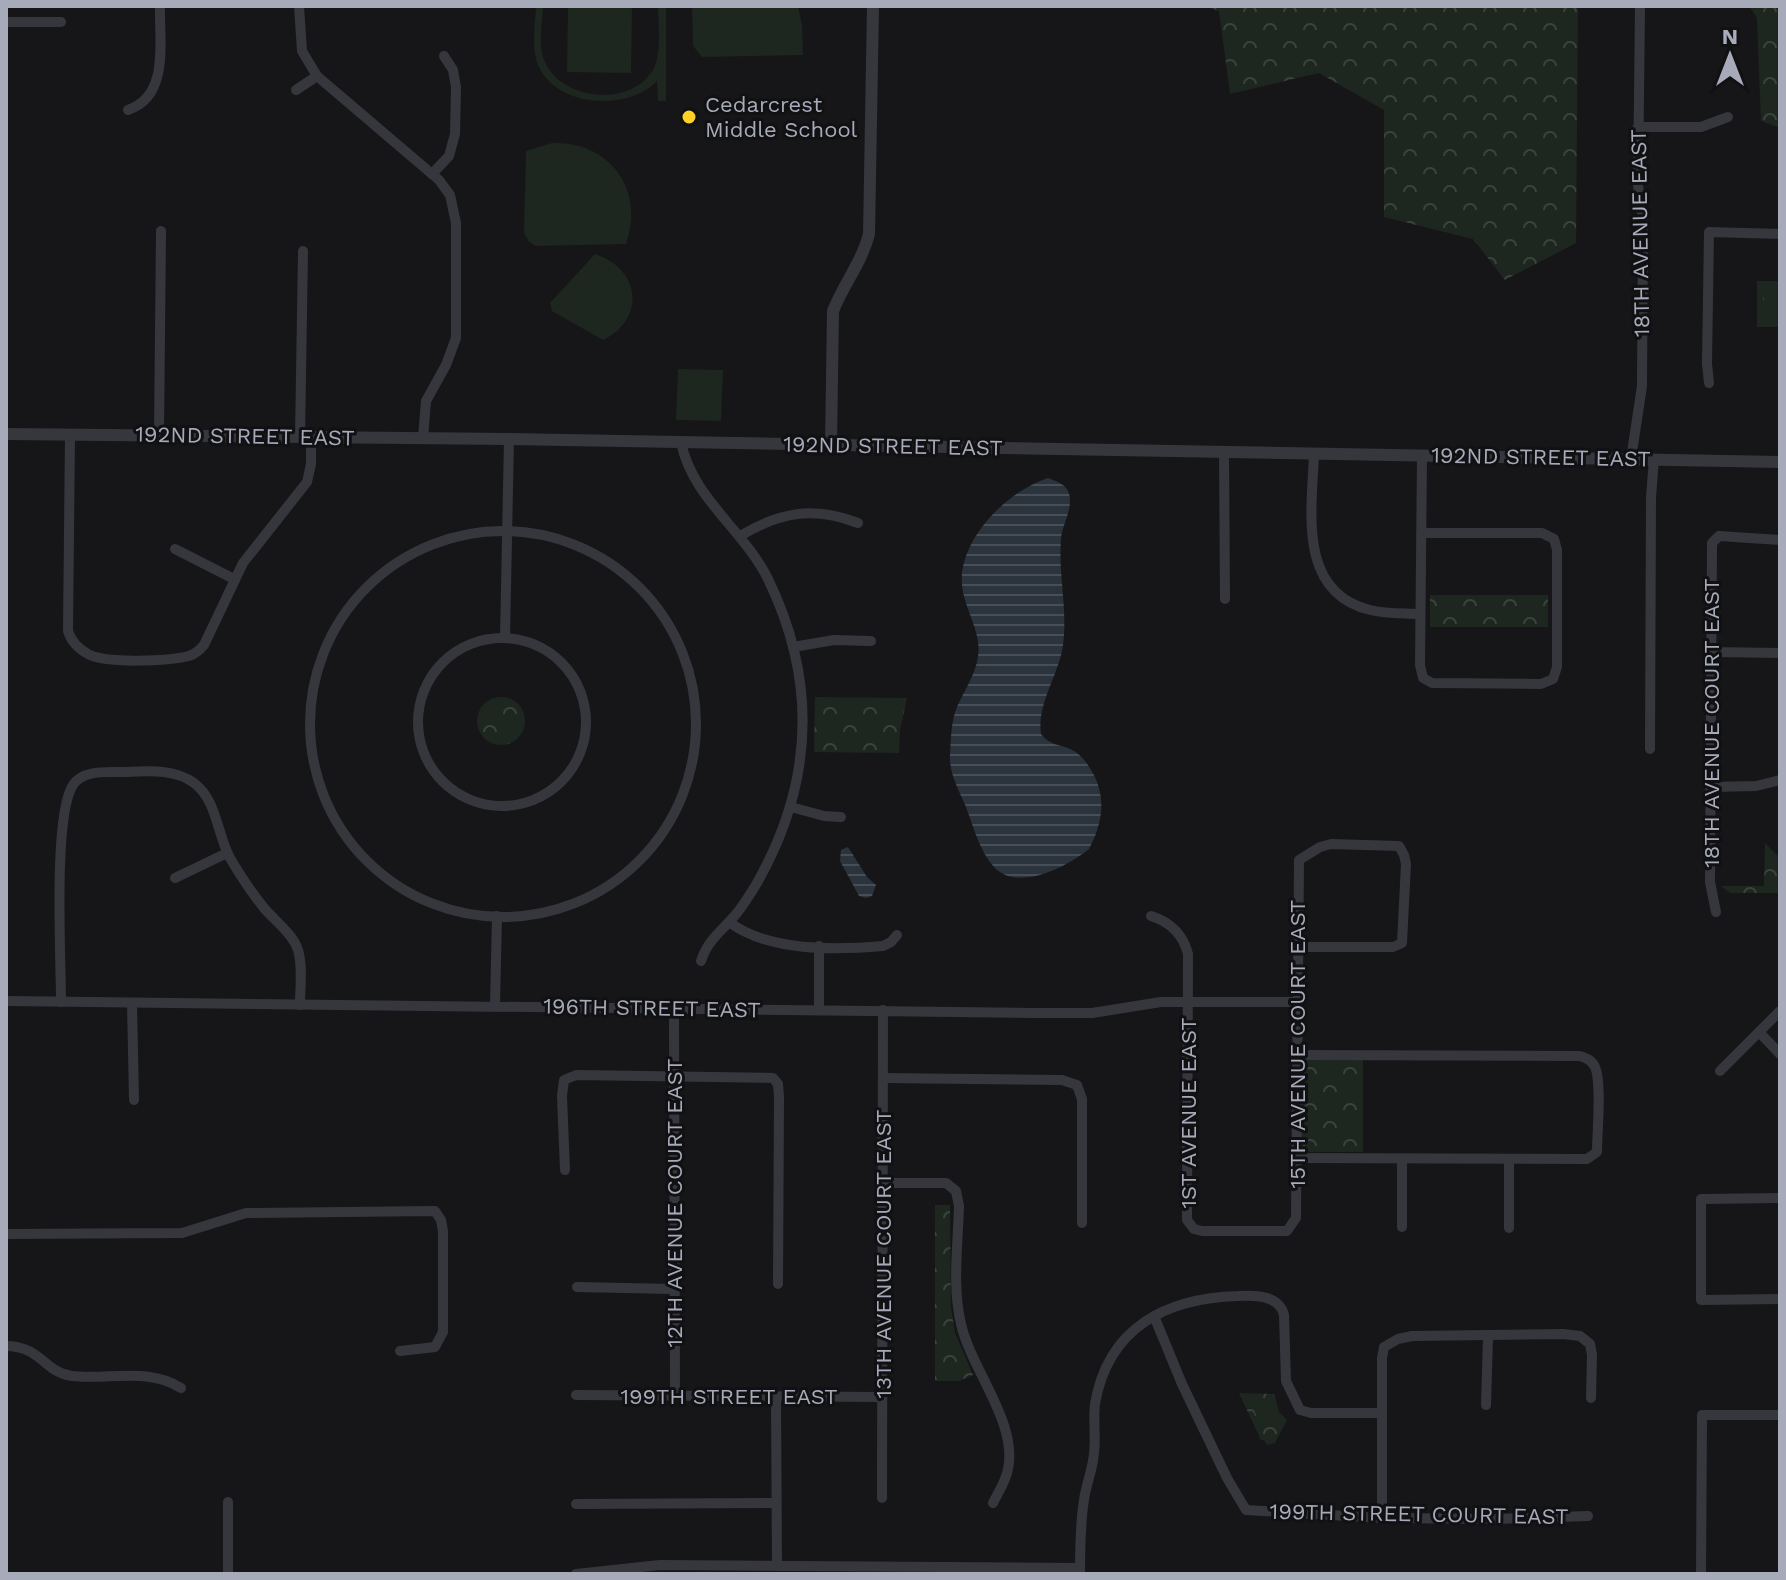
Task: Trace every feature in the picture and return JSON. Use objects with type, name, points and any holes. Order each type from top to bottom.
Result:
[{"type":"street","points":[[128,110],[150,95],[158,79],[160,6]]},
{"type":"street","points":[[299,6],[302,51],[317,76],[432,174],[446,188],[454,208],[457,328],[452,351],[426,401],[423,438]]},
{"type":"street","points":[[831,445],[833,311],[839,294],[864,254],[869,234],[873,6]]},
{"type":"street","name":"18TH AVENUE EAST","points":[[1631,459],[1642,386],[1643,221],[1638,185],[1640,6]]},
{"type":"street","points":[[6,22],[61,22]]},
{"type":"street","points":[[432,174],[449,156],[455,134],[456,87],[453,70],[444,56]]},
{"type":"street","points":[[296,90],[317,76]]},
{"type":"street","points":[[1638,127],[1701,127],[1728,117]]},
{"type":"street","points":[[159,435],[161,231]]},
{"type":"street","points":[[1709,383],[1709,232],[1780,234]]},
{"type":"street","points":[[70,434],[67,622],[70,637],[87,654],[117,659],[168,659],[199,651],[210,637],[234,579],[261,537],[298,497],[307,482],[311,464],[305,437],[303,251]]},
{"type":"street","name":"192ND STREET EAST","points":[[6,434],[509,439],[1780,462]]},
{"type":"street","points":[[505,638],[509,439]]},
{"type":"street","points":[[681,442],[690,474],[740,536],[767,577],[788,628],[801,692],[798,779],[791,807],[756,885],[729,922],[710,940],[701,961]]},
{"type":"street","points":[[1224,452],[1225,599]]},
{"type":"street","points":[[1314,454],[1312,535],[1314,555],[1321,572],[1334,589],[1367,609],[1420,614]]},
{"type":"street","points":[[1421,533],[1542,533],[1554,539],[1557,550],[1557,667],[1553,679],[1541,684],[1432,683],[1423,678],[1420,665],[1420,614],[1421,533],[1422,456]]},
{"type":"street","points":[[1650,749],[1651,497],[1654,459]]},
{"type":"street","points":[[740,536],[771,520],[798,514],[839,516],[858,523]]},
{"type":"street","points":[[507,531],[530,533],[575,545],[597,555],[634,582],[665,618],[685,660],[692,682],[696,729],[689,775],[682,797],[659,838],[627,872],[598,891],[566,906],[520,916],[452,910],[421,898],[392,881],[358,852],[323,795],[312,752],[310,718],[314,685],[327,643],[351,605],[366,588],[400,560],[430,545],[462,535],[507,531]]},
{"type":"street","name":"18TH AVENUE COURT EAST","points":[[1716,912],[1710,882],[1712,543],[1719,536],[1780,540]]},
{"type":"street","points":[[175,549],[234,579]]},
{"type":"street","points":[[505,638],[531,643],[564,664],[579,686],[586,724],[576,762],[560,783],[538,797],[513,805],[474,801],[441,779],[426,757],[418,719],[429,681],[445,660],[479,641],[505,638]]},
{"type":"street","points":[[793,647],[834,640],[871,641]]},
{"type":"street","points":[[1711,652],[1780,653]]},
{"type":"street","points":[[61,1002],[63,812],[74,783],[88,774],[103,772],[168,773],[184,777],[199,787],[210,803],[227,853],[261,905],[296,945],[301,964],[300,1005]]},
{"type":"street","points":[[1710,787],[1756,786],[1780,780]]},
{"type":"street","points":[[791,807],[841,817]]},
{"type":"street","name":"15TH AVENUE COURT EAST","points":[[1290,1227],[1296,1218],[1296,1002],[1297,947],[1300,859],[1331,844],[1393,844],[1401,849],[1406,864],[1402,943],[1393,947],[1297,947]]},
{"type":"street","points":[[175,878],[227,853]]},
{"type":"street","points":[[495,1006],[497,916]]},
{"type":"street","name":"1ST AVENUE EAST","points":[[1151,916],[1171,926],[1184,942],[1188,954],[1189,1224],[1202,1231],[1279,1232],[1287,1231],[1290,1227]]},
{"type":"street","points":[[729,922],[753,937],[819,946],[883,946],[897,935]]},
{"type":"street","points":[[819,946],[819,1010]]},
{"type":"street","name":"196TH STREET EAST","points":[[6,1001],[1092,1013],[1161,1002],[1296,1002]]},
{"type":"street","points":[[132,1003],[134,1100]]},
{"type":"street","name":"12TH AVENUE COURT EAST","points":[[674,1009],[675,1396]]},
{"type":"street","name":"13TH AVENUE COURT EAST","points":[[882,1498],[883,1010]]},
{"type":"street","points":[[1720,1071],[1780,1011]]},
{"type":"street","points":[[1759,1032],[1780,1054]]},
{"type":"street","points":[[1297,1055],[1580,1056],[1596,1068],[1598,1081],[1597,1152],[1594,1156],[1577,1160],[1297,1158]]},
{"type":"street","points":[[565,1170],[564,1080],[576,1075],[768,1077],[778,1084],[778,1284]]},
{"type":"street","points":[[884,1078],[1062,1080],[1077,1085],[1082,1099],[1082,1223]]},
{"type":"street","points":[[1402,1159],[1402,1227]]},
{"type":"street","points":[[1509,1159],[1509,1228]]},
{"type":"street","points":[[884,1183],[946,1183],[953,1186],[959,1206],[960,1320],[966,1345],[1000,1417],[1008,1448],[1008,1471],[993,1503]]},
{"type":"street","points":[[1780,1198],[1701,1199],[1701,1300],[1780,1299]]},
{"type":"street","points":[[6,1234],[182,1233],[246,1213],[427,1210],[438,1213],[443,1231],[443,1332],[435,1347],[400,1351]]},
{"type":"street","points":[[577,1287],[673,1289]]},
{"type":"street","points":[[576,1574],[660,1565],[1080,1571],[1084,1500],[1094,1453],[1094,1414],[1103,1374],[1128,1337],[1154,1316],[1178,1304],[1219,1297],[1266,1298],[1282,1307],[1286,1381],[1300,1410],[1311,1413],[1382,1413]]},
{"type":"street","name":"199TH STREET COURT EAST","points":[[1154,1316],[1182,1384],[1238,1501],[1250,1511],[1382,1518],[1588,1516]]},
{"type":"street","points":[[1382,1518],[1382,1352],[1392,1342],[1412,1336],[1580,1336],[1590,1344],[1591,1398]]},
{"type":"street","points":[[1486,1405],[1488,1337]]},
{"type":"street","points":[[6,1346],[33,1351],[52,1368],[68,1376],[160,1377],[181,1388]]},
{"type":"street","name":"199TH STREET EAST","points":[[576,1395],[882,1397]]},
{"type":"street","points":[[776,1397],[777,1566]]},
{"type":"street","points":[[1701,1574],[1702,1415],[1780,1415]]},
{"type":"street","points":[[228,1502],[228,1574]]},
{"type":"street","points":[[576,1504],[776,1503]]},
{"type":"green space","points":[[536,6],[543,6],[542,49],[545,62],[554,75],[581,92],[598,95],[630,89],[644,81],[654,68],[659,46],[658,6],[666,6],[666,101],[658,101],[657,81],[645,91],[629,97],[595,101],[562,91],[548,81],[535,53]]},
{"type":"green space","points":[[568,6],[632,6],[631,73],[567,72]]},
{"type":"green space","points":[[692,6],[798,6],[803,55],[702,57],[693,46]]},
{"type":"green space","points":[[1204,6],[1578,6],[1576,243],[1505,280],[1473,239],[1384,217],[1384,110],[1319,73],[1230,94],[1219,11]]},
{"type":"green space","points":[[1749,6],[1780,6],[1780,128],[1761,121],[1757,18]]},
{"type":"green space","points":[[552,143],[591,150],[618,172],[631,205],[631,224],[626,244],[536,246],[529,242],[524,233],[526,151]]},
{"type":"green space","points":[[595,254],[622,271],[632,295],[626,320],[603,340],[552,311],[550,303]]},
{"type":"green space","points":[[1757,281],[1780,281],[1780,327],[1757,327]]},
{"type":"green space","points":[[1764,287],[1780,287],[1780,307],[1764,307]]},
{"type":"green space","points":[[678,369],[723,370],[721,421],[676,420]]},
{"type":"green space","points":[[1430,595],[1548,595],[1548,627],[1430,627]]},
{"type":"green space","points":[[501,697],[510,698],[518,704],[524,712],[524,730],[518,738],[510,744],[501,745],[492,744],[484,738],[478,730],[477,721],[478,712],[484,704],[492,698]]},
{"type":"green space","points":[[815,697],[907,698],[899,753],[814,752]]},
{"type":"green space","points":[[1765,843],[1780,858],[1779,934],[1779,893],[1730,893],[1721,886],[1764,886]]},
{"type":"green space","points":[[1363,1060],[1363,1152],[1310,1152],[1303,1148],[1299,1140],[1302,1062]]},
{"type":"green space","points":[[935,1205],[950,1205],[951,1307],[955,1333],[973,1375],[959,1381],[935,1381]]},
{"type":"green space","points":[[1239,1393],[1274,1394],[1279,1412],[1287,1420],[1275,1443],[1267,1445],[1261,1440]]},
{"type":"green space","points":[[1272,1401],[1281,1421],[1262,1429],[1254,1410]]},
{"type":"shaded area","points":[[1048,478],[1066,488],[1070,503],[1061,539],[1064,637],[1042,713],[1041,734],[1052,743],[1074,751],[1084,760],[1096,780],[1101,810],[1089,849],[1056,869],[1016,878],[994,867],[984,853],[951,769],[954,718],[975,669],[979,647],[963,594],[963,568],[968,551],[988,520],[1017,494]]},
{"type":"shaded area","points":[[848,847],[867,877],[876,885],[872,896],[859,896],[840,861],[841,850]]},
{"type":"place","name":"Cedarcrest Middle School","points":[[689,117]]}]
